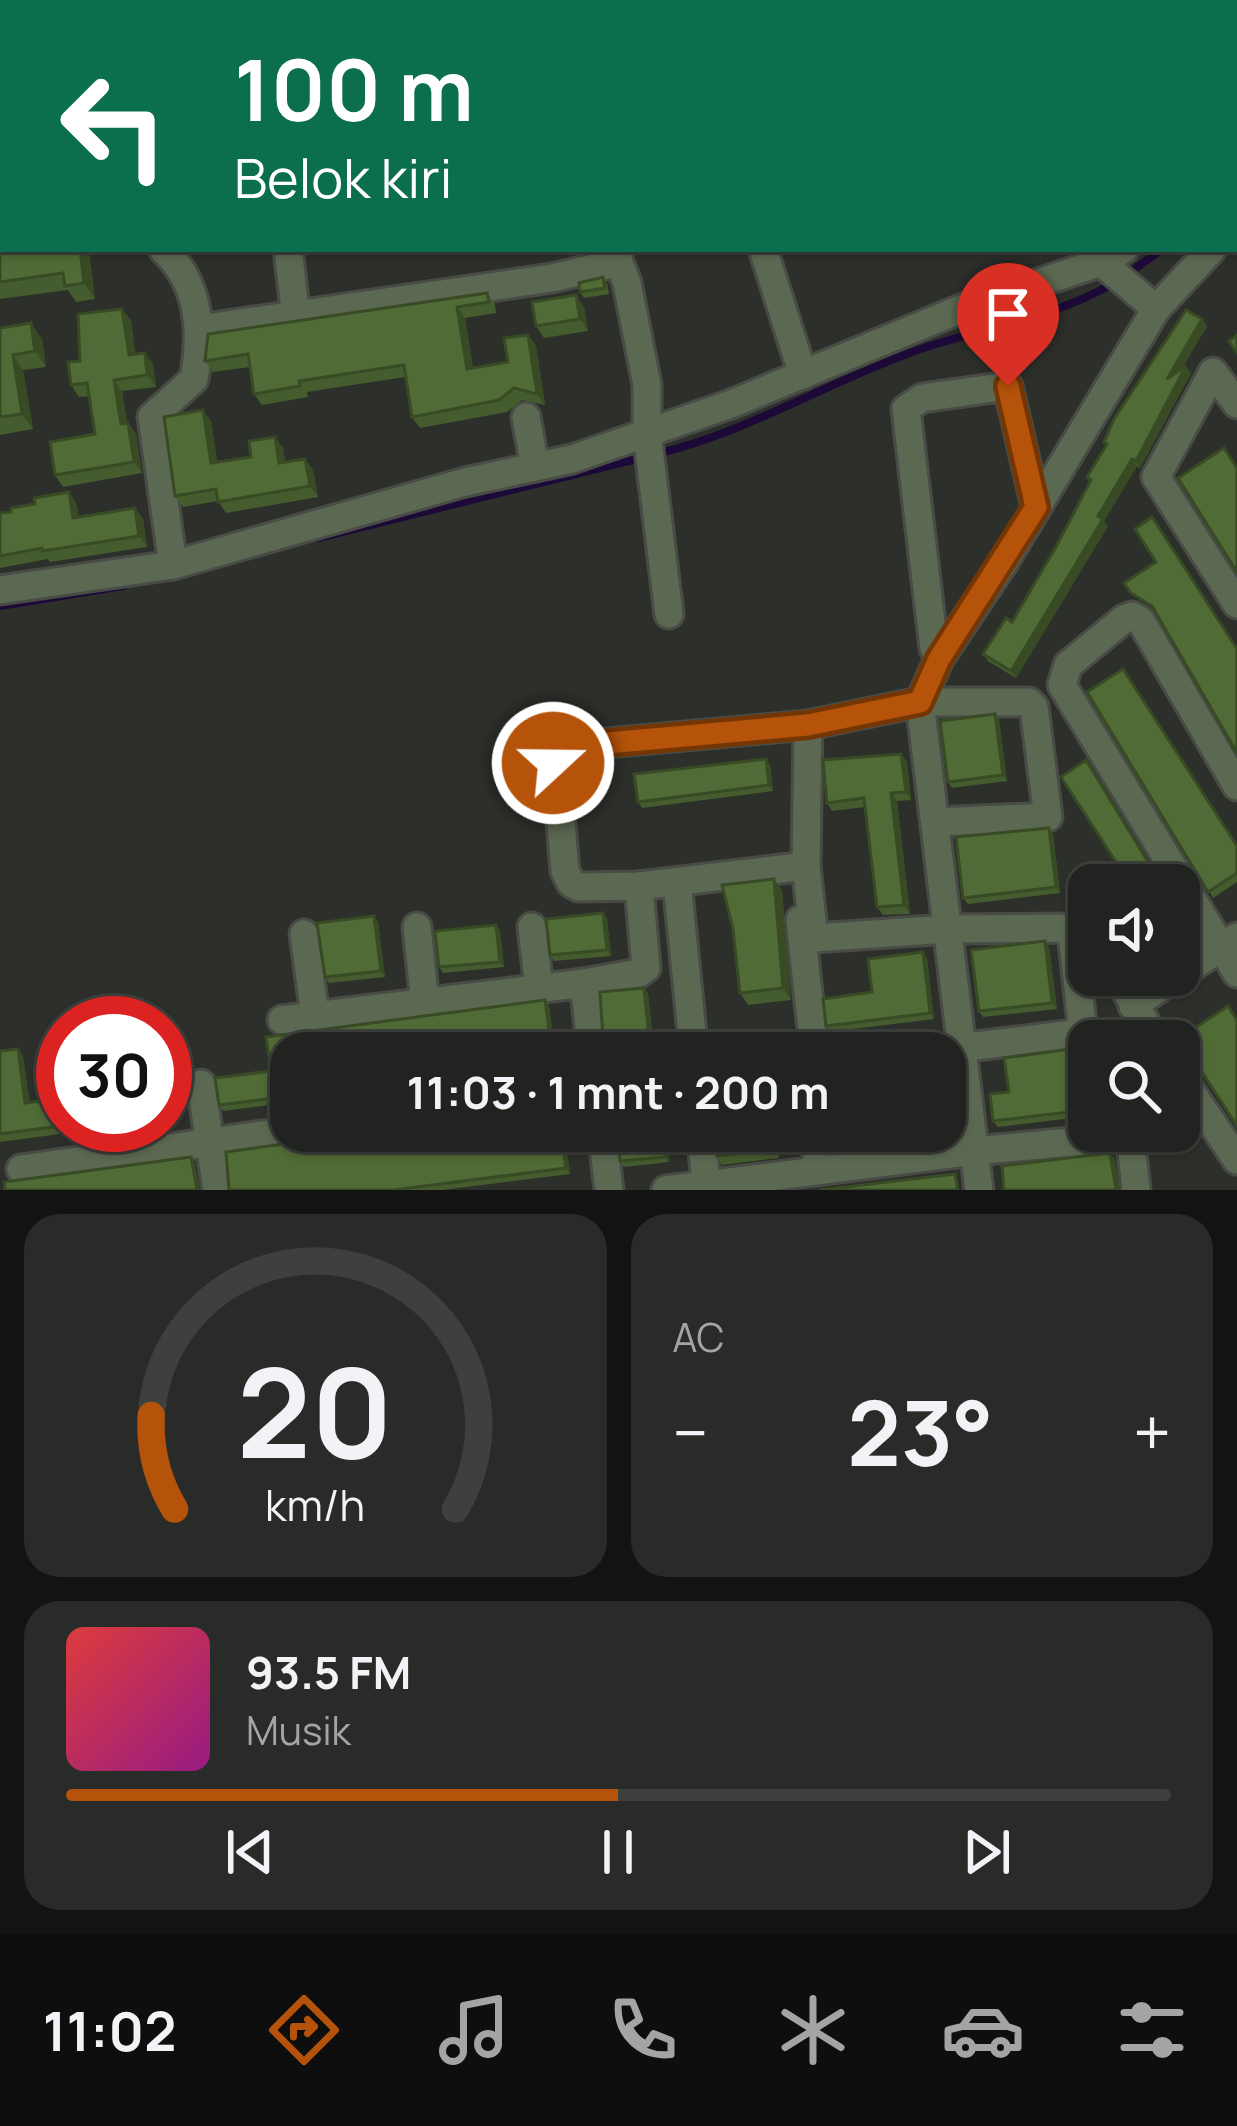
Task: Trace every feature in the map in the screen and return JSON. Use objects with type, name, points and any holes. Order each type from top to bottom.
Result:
[{"type":"street","points":[[167,252],[182,266],[199,329],[194,379],[152,417],[173,566]]},
{"type":"street","points":[[288,252],[296,316]]},
{"type":"street","points":[[764,252],[802,375]]},
{"type":"street","points":[[957,1032],[920,702],[939,659],[1156,309],[1209,252]]},
{"type":"street","points":[[199,329],[552,278],[617,256],[627,283],[646,385],[647,433],[669,614]]},
{"type":"street","points":[[0,590],[173,566],[465,482],[572,459],[1113,256],[1156,309]]},
{"type":"street","points":[[1237,404],[1213,372],[1156,476],[1237,604]]},
{"type":"street","points":[[939,659],[906,409],[922,398],[1008,386],[1036,507]]},
{"type":"street","points":[[526,417],[535,467]]},
{"type":"street","points":[[290,504],[295,532]]},
{"type":"street","points":[[1237,786],[1141,621],[1132,616],[1124,619],[1068,665],[1062,685],[1228,942],[1237,973]]},
{"type":"street","points":[[800,867],[639,886],[571,884],[565,871],[555,751],[808,725],[920,702],[1029,702],[1034,707],[1048,817],[936,822]]},
{"type":"street","points":[[808,725],[800,867],[812,1032]]},
{"type":"street","points":[[800,867],[814,938],[948,929],[1065,928],[1072,934],[1082,1023],[1074,1034],[966,1048]]},
{"type":"street","points":[[677,882],[692,1032]]},
{"type":"street","points":[[282,1020],[584,983],[646,968],[639,886]]},
{"type":"street","points":[[417,927],[425,1003]]},
{"type":"street","points":[[532,927],[539,989]]},
{"type":"street","points":[[304,934],[315,1016]]},
{"type":"street","points":[[1200,961],[1228,942]]},
{"type":"street","points":[[584,983],[590,1032]]},
{"type":"street","points":[[1128,996],[1143,1020]]},
{"type":"street","points":[[1133,1006],[1148,996]]},
{"type":"street","points":[[201,1084],[217,1190]]},
{"type":"street","points":[[966,1097],[979,1190]]},
{"type":"street","points":[[1200,1105],[1237,1160]]},
{"type":"street","points":[[21,1169],[270,1134]]},
{"type":"street","points":[[666,1190],[974,1151],[1126,1139],[1131,1143],[1136,1190]]},
{"type":"street","points":[[604,1152],[608,1190]]},
{"type":"street","points":[[703,1152],[706,1183]]},
{"type":"street","points":[[816,1152],[818,1169]]},
{"type":"building","points":[[0,252],[80,252],[84,283],[65,286],[63,273],[0,282]]},
{"type":"building","points":[[603,277],[605,288],[580,292],[579,283]]},
{"type":"building","points":[[487,293],[489,302],[457,307],[467,369],[508,362],[504,338],[528,335],[537,394],[514,388],[499,400],[412,417],[404,365],[299,381],[300,386],[254,394],[248,354],[205,361],[208,334]]},
{"type":"building","points":[[576,295],[580,319],[536,326],[532,302]]},
{"type":"building","points":[[122,309],[129,355],[145,353],[147,375],[114,380],[121,424],[128,423],[134,462],[55,475],[50,442],[95,434],[87,383],[71,385],[68,362],[80,361],[78,314]]},
{"type":"building","points":[[1186,310],[1202,319],[1167,379],[1186,366],[1136,461],[1132,459],[1098,516],[1103,519],[1011,671],[983,654],[1006,618],[1012,622],[1091,480],[1087,477],[1107,444],[1114,419]]},
{"type":"building","points":[[31,323],[35,351],[13,355],[22,414],[0,417],[0,328]]},
{"type":"building","points":[[203,410],[211,463],[251,457],[249,441],[275,437],[279,463],[305,459],[310,486],[218,502],[216,489],[175,496],[164,417]]},
{"type":"building","points":[[1224,448],[1237,468],[1237,572],[1178,478]]},
{"type":"building","points":[[69,492],[73,518],[135,508],[139,536],[0,556],[0,513],[35,504],[34,498]]},
{"type":"building","points":[[1152,517],[1237,649],[1237,753],[1152,606],[1124,583],[1156,562],[1135,529]]},
{"type":"building","points":[[1123,669],[1237,846],[1237,873],[1208,892],[1200,879],[1200,864],[1191,864],[1087,692]]},
{"type":"building","points":[[995,714],[1003,775],[948,782],[940,721]]},
{"type":"building","points":[[901,754],[906,792],[891,793],[904,905],[877,907],[864,798],[827,803],[823,760]]},
{"type":"building","points":[[766,759],[769,785],[638,802],[634,774]]},
{"type":"building","points":[[1086,760],[1149,864],[1117,864],[1061,777]]},
{"type":"building","points":[[1049,828],[1056,887],[963,898],[956,837]]},
{"type":"building","points":[[774,879],[783,988],[740,993],[733,929],[722,885]]},
{"type":"building","points":[[603,913],[607,950],[550,955],[546,919]]},
{"type":"building","points":[[374,916],[381,971],[325,977],[317,923]]},
{"type":"building","points":[[496,925],[500,962],[439,967],[435,931]]},
{"type":"building","points":[[1045,941],[1052,1003],[979,1011],[971,950]]},
{"type":"building","points":[[923,952],[930,1013],[826,1026],[823,999],[872,992],[868,959]]},
{"type":"building","points":[[644,988],[648,1032],[603,1032],[600,992]]},
{"type":"building","points":[[545,1000],[549,1032],[304,1032]]},
{"type":"building","points":[[1228,1006],[1237,1020],[1237,1126],[1200,1069],[1200,1025]]},
{"type":"building","points":[[18,1049],[25,1103],[36,1102],[36,1129],[0,1134],[0,1051]]},
{"type":"building","points":[[1068,1049],[1068,1112],[993,1121],[990,1094],[1009,1092],[1004,1058]]},
{"type":"building","points":[[270,1071],[270,1099],[219,1105],[215,1078]]},
{"type":"building","points":[[270,1146],[270,1152],[564,1152],[566,1168],[393,1190],[229,1190],[226,1152]]},
{"type":"building","points":[[619,1152],[664,1152],[665,1157],[620,1161]]},
{"type":"building","points":[[1110,1153],[1116,1190],[1004,1190],[1002,1166]]},
{"type":"building","points":[[191,1157],[197,1190],[5,1190],[4,1182]]},
{"type":"building","points":[[955,1174],[958,1190],[820,1190]]},
{"type":"waterway","points":[[1125,276],[1158,252]]},
{"type":"waterway","points":[[656,454],[724,433],[921,349],[1043,314],[1112,284]]},
{"type":"waterway","points":[[318,538],[641,458]]},
{"type":"waterway","points":[[0,606],[123,586]]},
{"type":"route","points":[[553,763],[555,751],[562,747],[808,725],[920,702],[939,659],[1036,507],[1008,386]]}]
